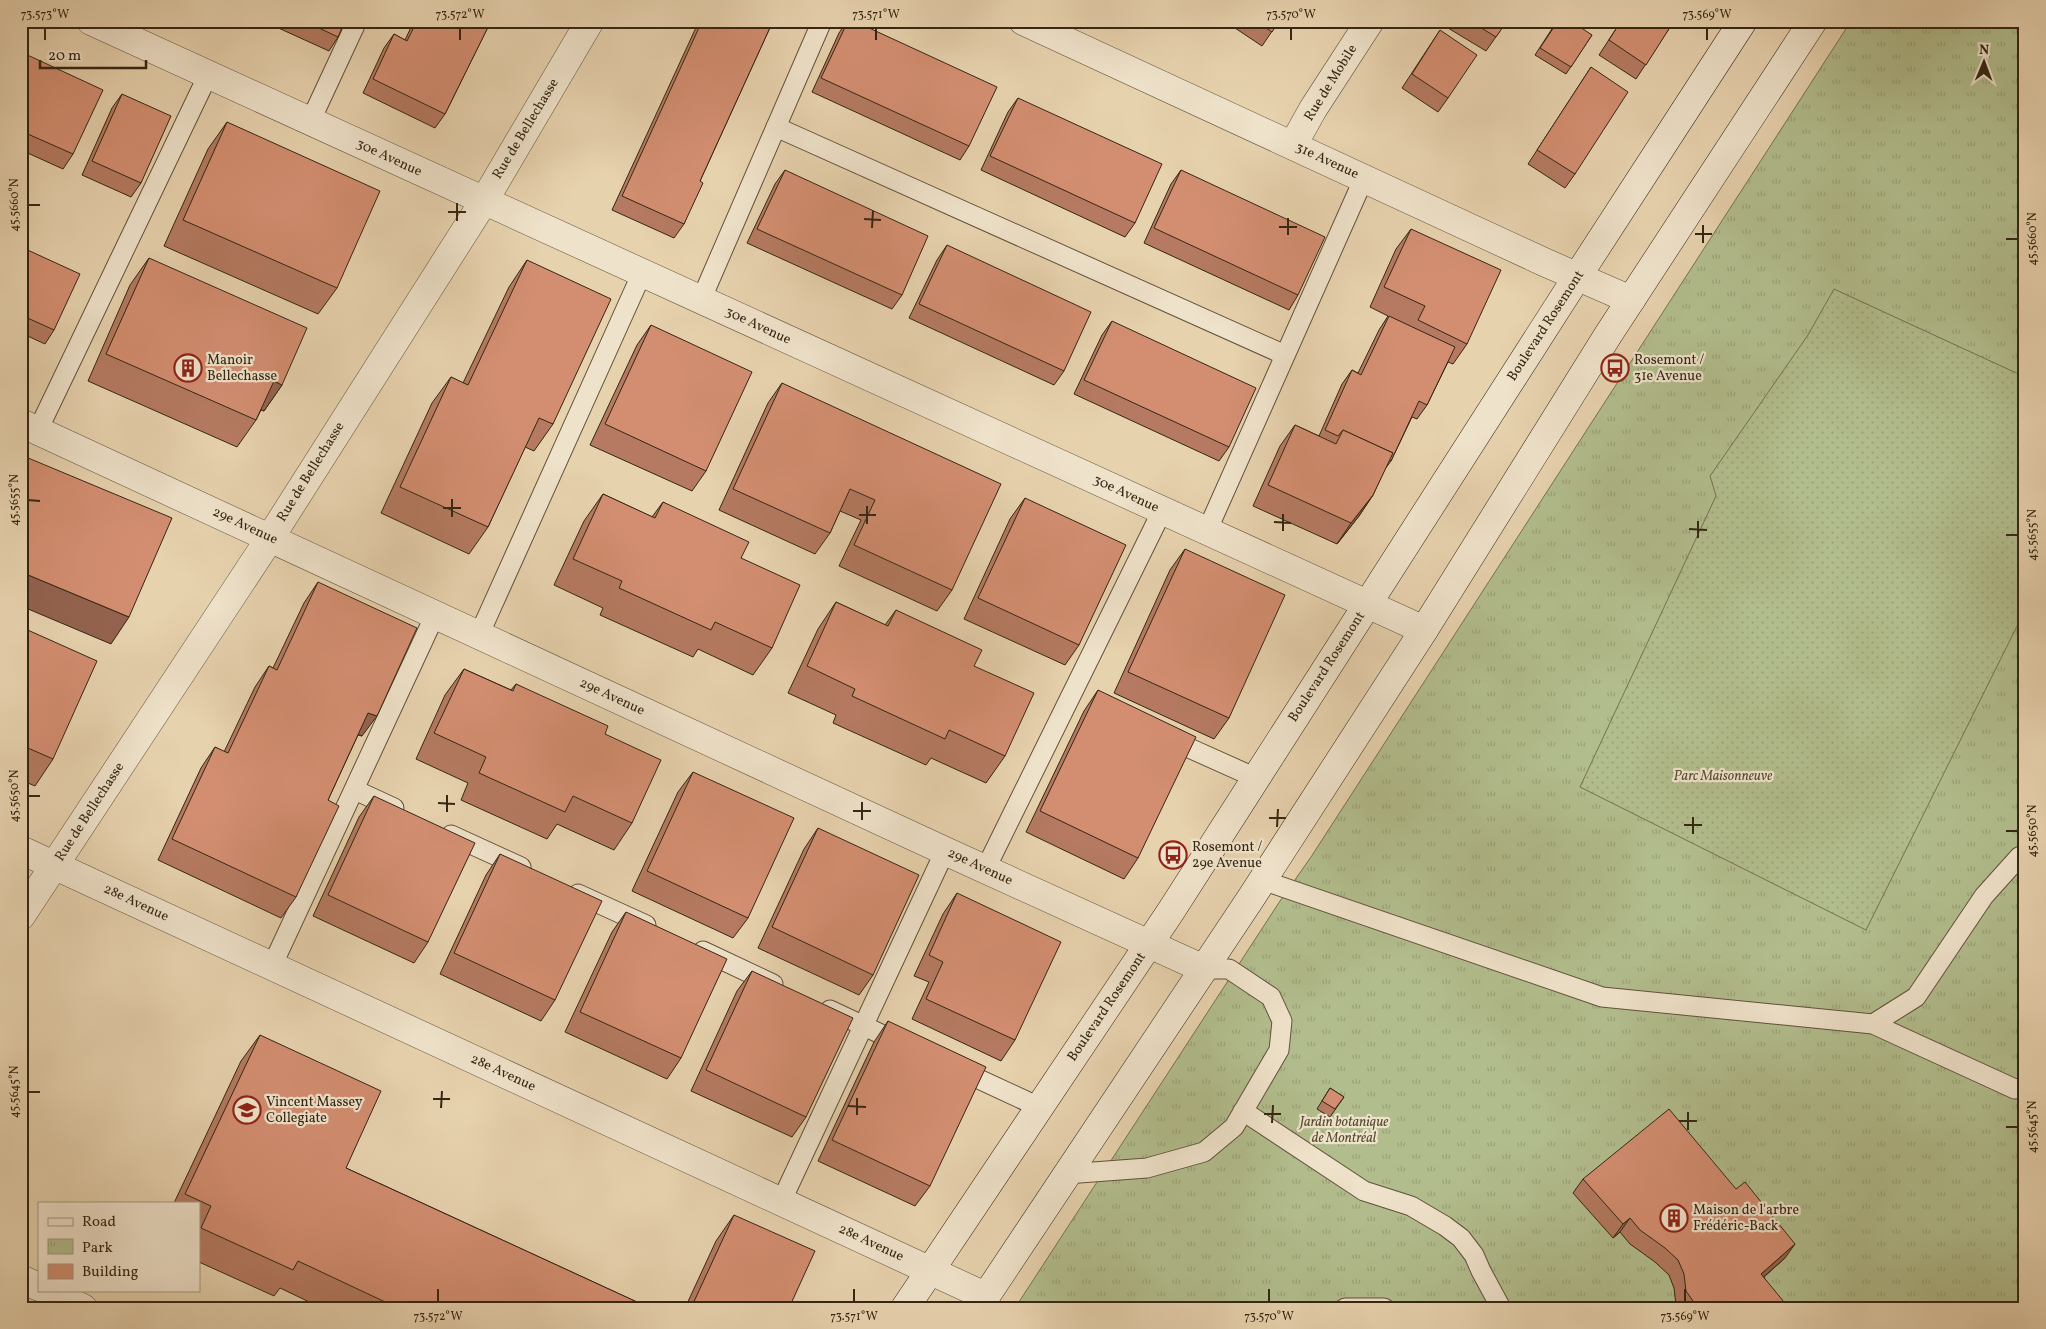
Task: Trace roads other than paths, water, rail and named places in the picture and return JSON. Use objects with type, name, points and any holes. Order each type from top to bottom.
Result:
[{"type":"street","name":"30e Avenue","points":[[91,21],[1424,630]]},
{"type":"street","name":"Rue de Bellechasse","points":[[21,916],[270,538],[484,201],[590,21]]},
{"type":"street","name":"31e Avenue","points":[[1023,21],[1577,277],[1631,300]]},
{"type":"street","name":"Rue de Mobile","points":[[1293,145],[1313,109],[1370,21]]},
{"type":"street","name":"Boulevard Rosemont","points":[[905,1308],[1149,945],[1743,21]]},
{"type":"street","points":[[982,1302],[1262,880],[1424,630],[1631,300],[1813,21]]},
{"type":"street","name":"29e Avenue","points":[[30,426],[985,870],[1204,969]]},
{"type":"street","name":"28e Avenue","points":[[21,850],[929,1270],[982,1302]]},
{"type":"street","points":[[21,1279],[38,1287]]},
{"type":"street","points":[[50,1292],[83,1308]]},
{"type":"lane","points":[[310,122],[357,21]]},
{"type":"lane","points":[[701,300],[822,21]]},
{"type":"lane","points":[[30,426],[208,75]]},
{"type":"lane","points":[[776,127],[1285,355]]},
{"type":"lane","points":[[1207,531],[1364,178]]},
{"type":"lane","points":[[479,635],[642,273]]},
{"type":"lane","points":[[985,870],[1162,511]]},
{"type":"lane","points":[[272,966],[436,615]]},
{"type":"lane","points":[[1155,733],[1256,778]]},
{"type":"lane","points":[[355,790],[409,815]]},
{"type":"lane","points":[[436,828],[536,874]]},
{"type":"lane","points":[[780,1202],[944,851]]},
{"type":"lane","points":[[1873,1024],[1916,997],[1984,896],[2019,857],[2025,854]]},
{"type":"lane","points":[[1262,880],[1602,997],[1873,1024],[2015,1090],[2025,1087]]},
{"type":"lane","points":[[563,887],[663,933]]},
{"type":"lane","points":[[690,946],[790,992]]},
{"type":"lane","points":[[1066,1174],[1147,1168],[1204,1152],[1234,1127],[1278,1050],[1282,1020],[1271,997],[1229,969],[1204,969]]},
{"type":"lane","points":[[817,1005],[916,1050]]},
{"type":"lane","points":[[942,1062],[1039,1107]]},
{"type":"lane","points":[[1243,1111],[1364,1191],[1411,1206],[1461,1238],[1474,1255],[1501,1308]]},
{"type":"lane","points":[[1345,1308],[1384,1308]]},
{"type":"place","name":"Manoir Bellechasse","points":[[188,368]]},
{"type":"place","name":"Rosemont / 31e Avenue","points":[[1615,368]]},
{"type":"place","name":"Rosemont / 29e Avenue","points":[[1173,855]]},
{"type":"place","name":"Vincent Massey Collegiate","points":[[247,1110]]},
{"type":"place","name":"Maison de l'arbre Frédéric-Back","points":[[1674,1218]]},
{"type":"park label","name":"Parc Maisonneuve","points":[[1723,776]]},
{"type":"park label","name":"Jardin botanique de Montréal","points":[[1344,1130]]}]
